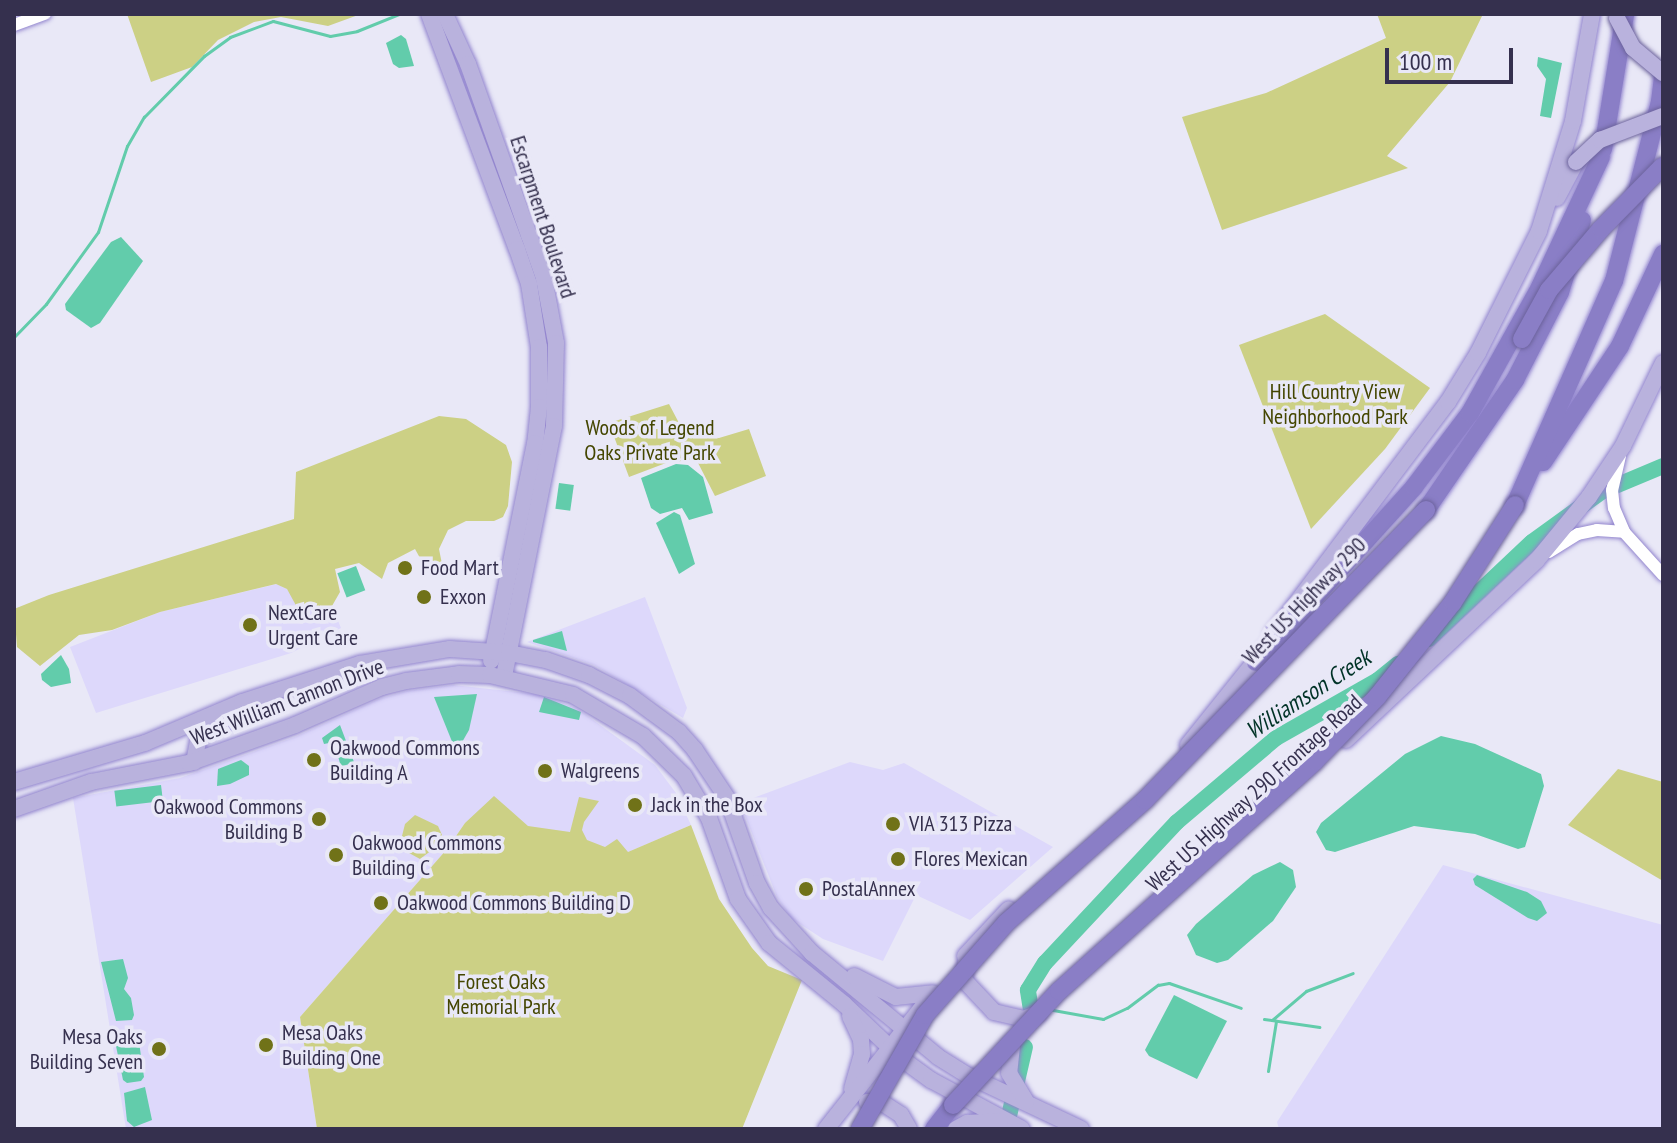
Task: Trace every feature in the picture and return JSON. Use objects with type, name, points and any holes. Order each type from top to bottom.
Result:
[{"type":"highway","name":"West US Highway 290","points":[[860,1129],[925,1015],[1006,923],[1145,800],[1426,510],[1515,380],[1560,292],[1601,157],[1612,109],[1619,15]]},
{"type":"highway","points":[[1515,505],[1614,281],[1660,102],[1663,74]]},
{"type":"highway","points":[[1256,662],[1414,487],[1470,413],[1540,287],[1601,157]]},
{"type":"highway","points":[[1466,449],[1549,290],[1601,229],[1663,166]]},
{"type":"highway","points":[[934,1129],[1059,991],[1315,761],[1377,697],[1453,602],[1620,346],[1663,254]]},
{"type":"main road","name":"Escarpment Boulevard","points":[[429,14],[529,284],[539,347],[535,443],[497,676]]},
{"type":"main road","name":"Escarpment Boulevard","points":[[445,14],[468,64],[544,278],[556,343],[554,426],[500,652]]},
{"type":"main road","name":"West US Highway 290","points":[[970,951],[992,925],[1115,818],[1168,766],[1256,662],[1339,543],[1448,402],[1478,353],[1539,231],[1573,121],[1592,14]]},
{"type":"main road","points":[[1619,15],[1633,48],[1663,74]]},
{"type":"main road","points":[[1539,231],[1576,162],[1600,140],[1663,116]]},
{"type":"main road","name":"West US Highway 290 Frontage Road","points":[[942,1129],[979,1080],[1052,1007],[1322,763],[1537,560],[1589,497],[1623,446],[1663,363]]},
{"type":"main road","name":"West William Cannon Drive","points":[[14,782],[145,743],[205,716],[286,686],[404,654],[450,649],[500,652],[546,660],[589,675],[645,706],[695,750],[721,788],[735,817],[757,883],[771,908],[826,965],[938,1057],[1075,1126]]},
{"type":"main road","name":"West William Cannon Drive","points":[[14,809],[91,782],[152,773],[194,762],[295,725],[382,687],[429,677],[497,676],[573,695],[599,707],[643,736],[684,776],[709,818],[738,899],[780,952],[844,1004]]},
{"type":"main road","points":[[194,762],[199,736],[263,704],[286,686]]},
{"type":"main road","points":[[684,776],[698,769],[735,817]]},
{"type":"main road","points":[[780,952],[800,940]]},
{"type":"main road","points":[[836,1116],[970,951]]},
{"type":"main road","points":[[970,951],[963,970],[964,980],[994,1012],[1024,1019],[1052,1007]]},
{"type":"main road","points":[[826,965],[896,997],[933,993]]},
{"type":"main road","points":[[844,1004],[890,1050],[983,1114],[1022,1129]]},
{"type":"main road","points":[[836,1116],[862,1054],[861,1040],[844,1004]]},
{"type":"main road","points":[[1012,1046],[1009,1073],[1030,1105]]},
{"type":"main road","points":[[836,1116],[860,1102],[881,1102],[901,1115],[909,1129]]},
{"type":"main road","points":[[956,1129],[983,1114]]},
{"type":"street","points":[[14,25],[45,14]]},
{"type":"street","points":[[1623,446],[1612,490],[1614,508],[1624,532],[1663,575]]},
{"type":"street","points":[[1537,560],[1578,534],[1597,530],[1624,532]]},
{"type":"shaded area","points":[[401,35],[406,39],[414,66],[399,68],[393,64],[386,43]]},
{"type":"shaded area","points":[[1538,57],[1562,63],[1551,118],[1540,116],[1546,79],[1537,66]]},
{"type":"shaded area","points":[[121,237],[143,261],[100,323],[91,328],[66,310],[65,304],[111,242]]},
{"type":"shaded area","points":[[676,464],[688,465],[703,477],[713,513],[689,520],[682,508],[660,514],[651,508],[641,478]]},
{"type":"shaded area","points":[[559,483],[574,485],[570,511],[555,509]]},
{"type":"shaded area","points":[[674,512],[680,515],[695,564],[679,574],[656,523]]},
{"type":"shaded area","points":[[356,566],[365,590],[347,597],[337,573]]},
{"type":"shaded area","points":[[277,584],[287,589],[305,612],[323,605],[332,606],[341,628],[291,653],[96,713],[70,647],[160,612]]},
{"type":"shaded area","points":[[645,597],[687,708],[683,718],[594,665],[527,642]]},
{"type":"shaded area","points":[[562,631],[567,651],[533,642],[533,640]]},
{"type":"shaded area","points":[[61,655],[69,669],[71,683],[51,687],[42,680],[41,674]]},
{"type":"shaded area","points":[[453,685],[543,695],[578,709],[655,765],[676,793],[691,825],[573,876],[465,823],[447,849],[300,1017],[317,1129],[126,1129],[73,798],[180,778],[295,737],[379,699],[407,691]]},
{"type":"shaded area","points":[[477,694],[469,730],[461,744],[453,744],[434,697]]},
{"type":"shaded area","points":[[544,697],[581,712],[579,720],[539,712]]},
{"type":"shaded area","points":[[340,725],[354,762],[341,767],[334,742],[324,744],[322,738]]},
{"type":"shaded area","points":[[1441,736],[1475,744],[1541,774],[1544,786],[1525,847],[1518,849],[1475,834],[1414,826],[1335,852],[1326,850],[1316,832],[1321,823],[1405,754]]},
{"type":"shaded area","points":[[241,760],[249,766],[249,775],[217,786],[218,769]]},
{"type":"shaded area","points":[[850,762],[883,770],[904,763],[1053,847],[970,920],[916,895],[883,961],[823,939],[791,918],[777,897],[740,803]]},
{"type":"shaded area","points":[[161,785],[163,801],[116,807],[114,791]]},
{"type":"shaded area","points":[[1280,862],[1293,870],[1296,887],[1273,921],[1228,960],[1217,963],[1196,955],[1187,935],[1196,924],[1253,875]]},
{"type":"shaded area","points":[[1443,865],[1663,925],[1663,1129],[1279,1129],[1277,1122]]},
{"type":"shaded area","points":[[1477,875],[1527,892],[1541,901],[1547,913],[1537,921],[1528,918],[1475,885],[1473,879]]},
{"type":"shaded area","points":[[123,959],[128,978],[124,989],[131,998],[134,1015],[132,1020],[116,1021],[101,962]]},
{"type":"shaded area","points":[[1174,995],[1227,1021],[1197,1079],[1149,1056],[1145,1050]]},
{"type":"shaded area","points":[[136,1039],[139,1042],[144,1077],[141,1081],[127,1083],[123,1080],[116,1046],[120,1040]]},
{"type":"shaded area","points":[[145,1087],[152,1120],[134,1127],[127,1121],[124,1093]]},
{"type":"green space","points":[[127,14],[361,14],[328,26],[281,17],[254,22],[218,40],[192,67],[151,82]]},
{"type":"green space","points":[[1377,14],[1483,14],[1450,82],[1387,156],[1408,168],[1222,230],[1182,117],[1266,93],[1386,38]]},
{"type":"green space","name":"Hill Country View Neighborhood Park","points":[[1325,314],[1430,388],[1385,449],[1311,529],[1239,345]]},
{"type":"green space","name":"Woods of Legend Oaks Private Park","points":[[669,404],[679,423],[697,436],[719,438],[749,429],[766,476],[715,496],[696,459],[666,463],[629,477],[609,423]]},
{"type":"green space","points":[[439,416],[466,419],[506,445],[512,462],[508,506],[503,517],[494,521],[466,521],[448,530],[439,549],[443,569],[433,575],[430,576],[415,549],[388,563],[382,579],[359,563],[335,569],[340,592],[332,606],[299,611],[287,589],[276,584],[160,612],[112,630],[79,635],[40,666],[17,647],[14,609],[49,595],[294,519],[296,472]]},
{"type":"green space","points":[[1618,769],[1663,782],[1663,881],[1568,825]]},
{"type":"green space","name":"Forest Oaks Memorial Park","points":[[494,796],[528,826],[570,832],[579,797],[599,801],[584,822],[582,830],[587,840],[605,847],[617,839],[628,852],[691,825],[719,899],[752,948],[768,966],[802,980],[742,1129],[317,1129],[300,1017],[447,849],[465,823]]},
{"type":"green space","points":[[415,815],[438,826],[442,835],[436,847],[420,859],[409,853],[402,836],[405,824]]},
{"type":"waterway","points":[[14,337],[46,304],[98,232],[127,146],[144,117],[204,56],[230,37],[273,21],[330,36],[357,31],[399,14]]},
{"type":"waterway","name":"Williamson Creek","points":[[1429,639],[1532,542],[1601,492],[1663,466]]},
{"type":"waterway","name":"Williamson Creek","points":[[1031,1010],[1028,990],[1045,963],[1177,822],[1276,738],[1378,680],[1398,664]]},
{"type":"waterway","points":[[1272,1020],[1306,991],[1353,973]]},
{"type":"waterway","points":[[1053,1010],[1103,1019],[1127,1008],[1158,985],[1169,983],[1241,1008]]},
{"type":"waterway","points":[[1264,1019],[1319,1027]]},
{"type":"waterway","points":[[1268,1071],[1276,1021]]},
{"type":"waterway","name":"Williamson Creek","points":[[1006,1129],[1025,1047]]},
{"type":"place","name":"Food Mart","points":[[405,568]]},
{"type":"place","name":"Exxon","points":[[424,597]]},
{"type":"place","name":"NextCare Urgent Care","points":[[250,625]]},
{"type":"place","name":"Oakwood Commons Building A","points":[[314,760]]},
{"type":"place","name":"Walgreens","points":[[545,771]]},
{"type":"place","name":"Jack in the Box","points":[[635,805]]},
{"type":"place","name":"Oakwood Commons Building B","points":[[319,819]]},
{"type":"place","name":"VIA 313 Pizza","points":[[893,824]]},
{"type":"place","name":"Oakwood Commons Building C","points":[[336,855]]},
{"type":"place","name":"Flores Mexican","points":[[898,859]]},
{"type":"place","name":"PostalAnnex","points":[[806,889]]},
{"type":"place","name":"Oakwood Commons Building D","points":[[381,903]]},
{"type":"place","name":"Mesa Oaks Building One","points":[[266,1045]]},
{"type":"place","name":"Mesa Oaks Building Seven","points":[[159,1049]]}]
